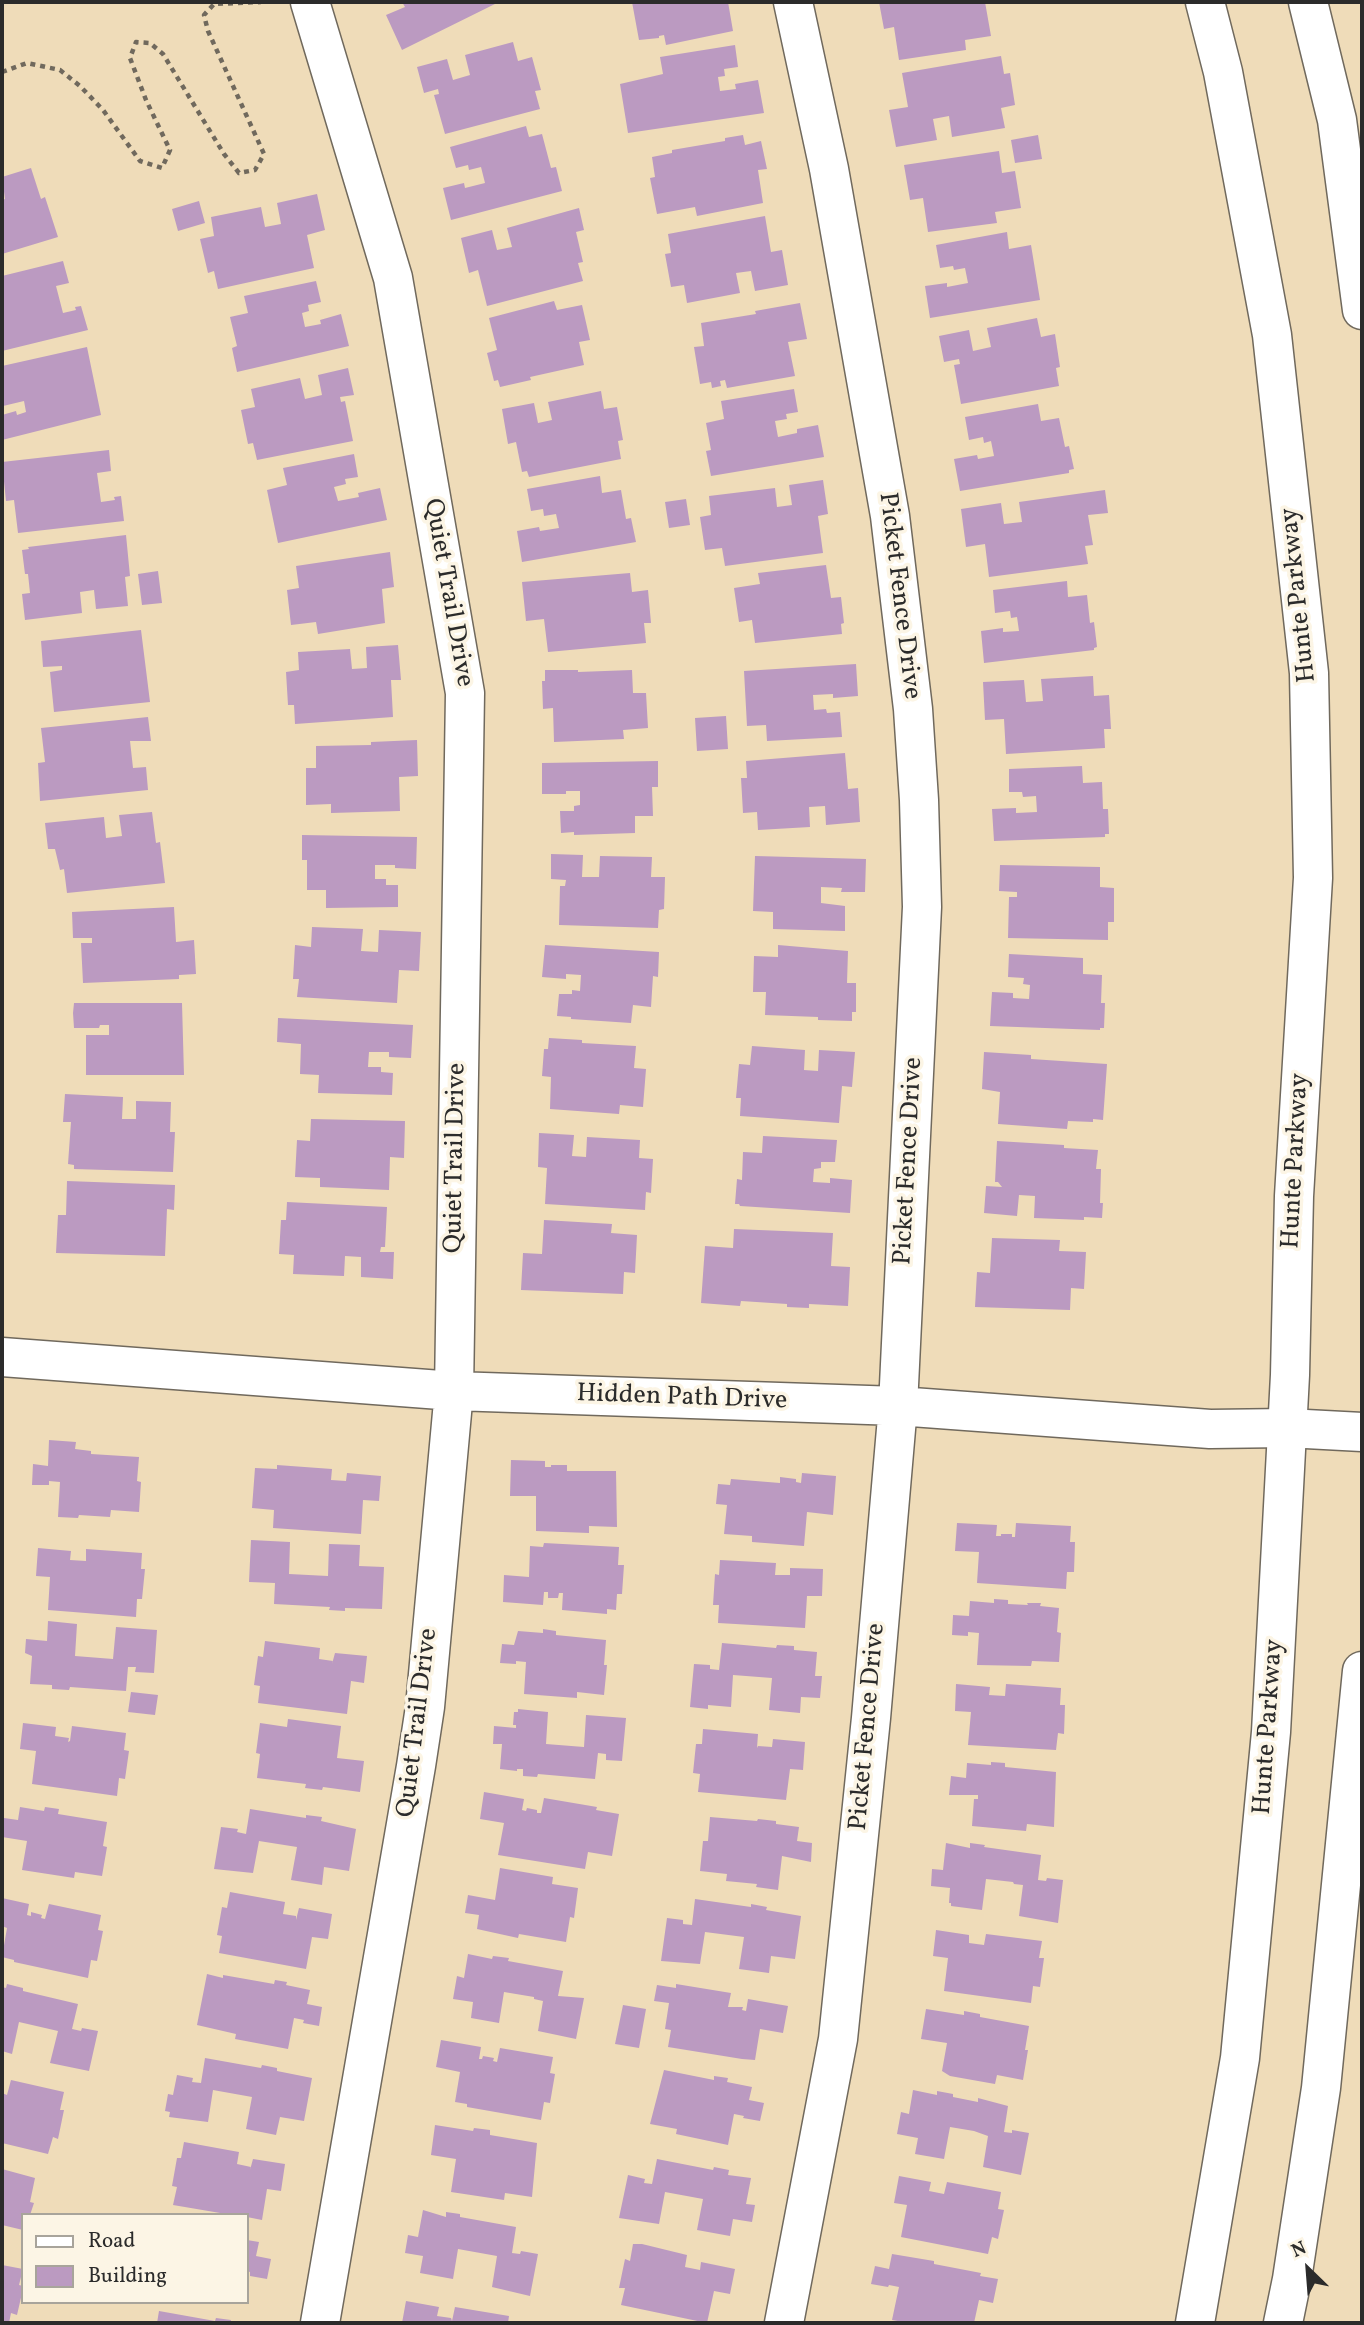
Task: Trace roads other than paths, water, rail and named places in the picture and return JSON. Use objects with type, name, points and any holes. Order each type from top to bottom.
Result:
[{"type":"street","name":"Quiet Trail Drive","points":[[310,2],[393,278],[465,693],[454,1391],[425,1707],[320,2323]]},
{"type":"street","name":"Picket Fence Drive","points":[[784,2323],[838,2039],[878,1642],[898,1406],[922,907],[913,709],[890,516],[830,169],[793,2]]},
{"type":"street","name":"Hunte Parkway","points":[[1195,2323],[1240,2058],[1271,1732],[1287,1429],[1294,1196],[1313,878],[1309,673],[1272,335],[1223,72],[1205,2]]},
{"type":"street","points":[[1308,2],[1337,120],[1362,310]]},
{"type":"street","name":"Hidden Path Drive","points":[[2,1357],[454,1391],[898,1406],[1210,1429],[1362,1432]]},
{"type":"street","points":[[1283,2323],[1321,2088],[1362,1671]]}]
